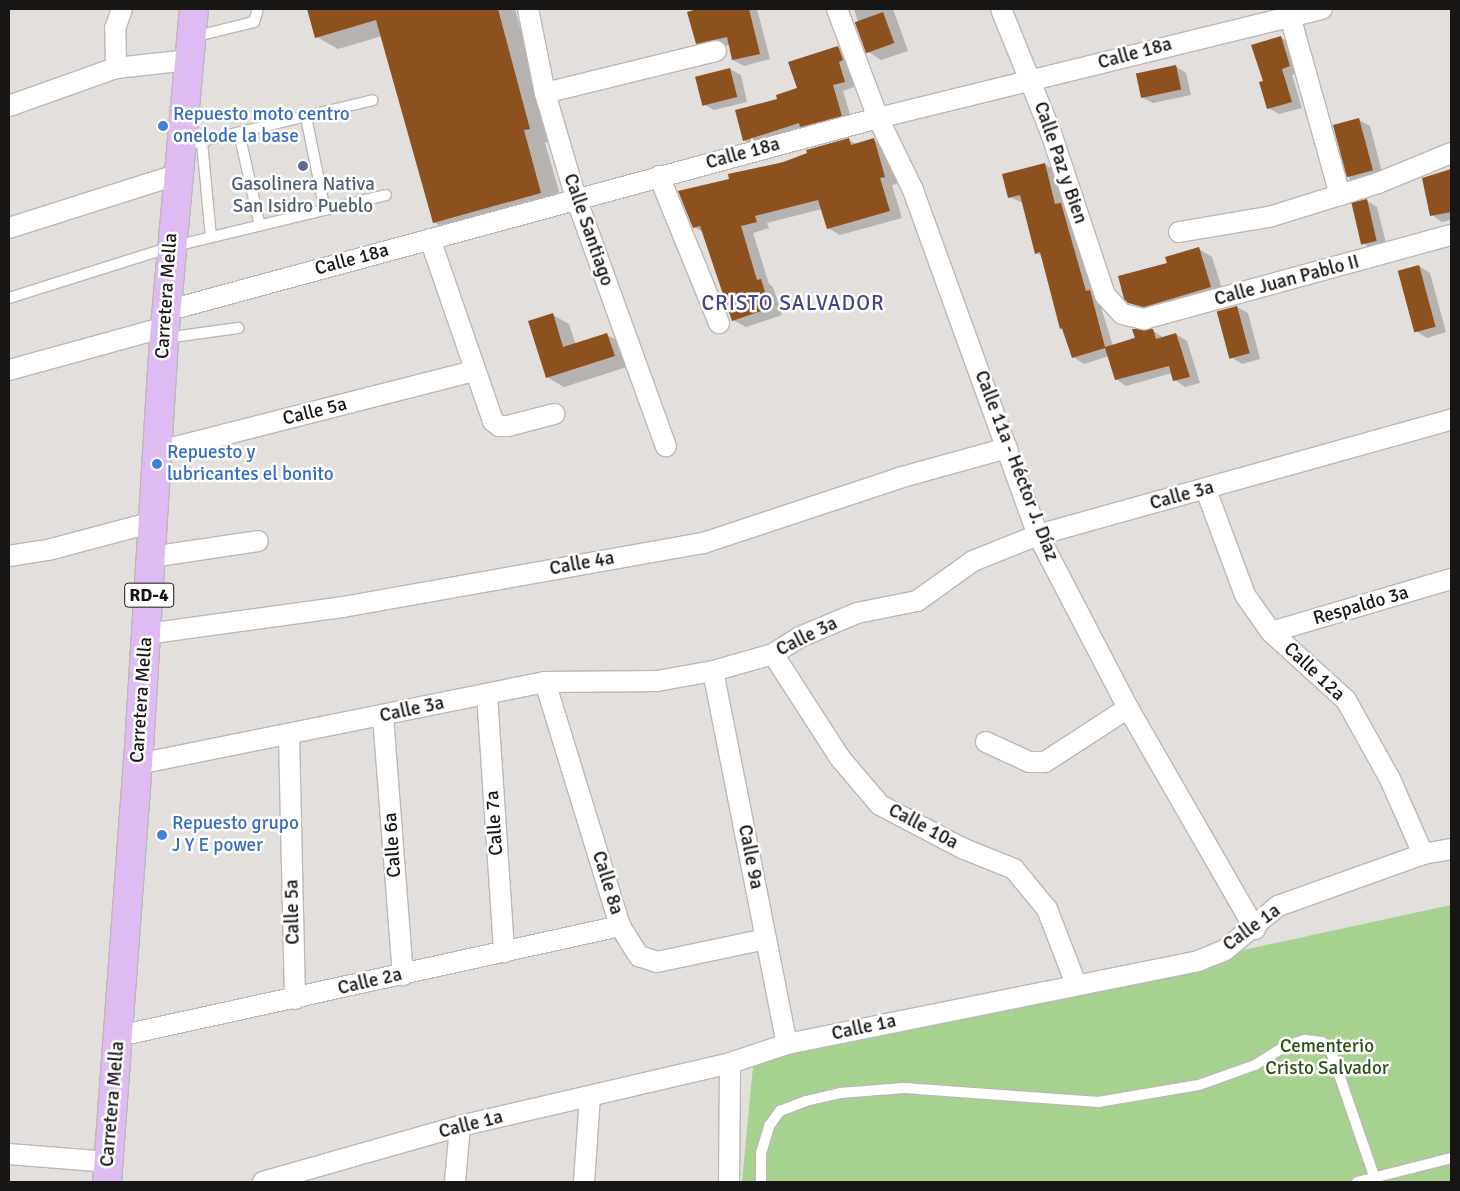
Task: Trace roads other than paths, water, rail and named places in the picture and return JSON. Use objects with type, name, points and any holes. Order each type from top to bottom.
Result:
[{"type":"main road","name":"Carretera Mella","points":[[108,1172],[138,764],[156,452],[176,175],[191,144],[190,48],[194,9]]},
{"type":"street","points":[[116,68],[115,29],[122,9]]},
{"type":"street","name":"Calle Santiago","points":[[528,9],[545,93],[576,198],[666,446]]},
{"type":"street","name":"Calle 11a - Héctor J. Díaz","points":[[837,9],[878,118],[913,190],[1038,535],[1128,708],[1254,929]]},
{"type":"street","name":"Calle Paz y Bien","points":[[1001,9],[1031,82],[1105,295],[1122,314]]},
{"type":"street","name":"Calle 18a","points":[[9,370],[165,326],[430,239],[576,198],[878,118],[1031,82],[1322,9]]},
{"type":"street","points":[[1290,16],[1340,195]]},
{"type":"street","points":[[9,106],[116,68],[190,48]]},
{"type":"street","points":[[545,93],[716,51]]},
{"type":"street","points":[[1179,232],[1269,217],[1378,183],[1451,153]]},
{"type":"street","points":[[9,228],[176,175]]},
{"type":"street","points":[[659,176],[719,323]]},
{"type":"street","name":"Calle Juan Pablo II","points":[[1122,314],[1144,320],[1451,235]]},
{"type":"street","points":[[430,239],[474,371],[493,421],[499,426],[554,414]]},
{"type":"street","name":"Calle 5a","points":[[156,452],[474,371]]},
{"type":"street","name":"Calle 3a","points":[[138,764],[545,682],[657,681],[713,671],[773,654],[800,637],[857,613],[917,601],[973,561],[1038,535],[1206,490],[1451,420]]},
{"type":"street","name":"Calle 4a","points":[[146,634],[343,607],[703,543],[898,478],[1007,448]]},
{"type":"street","name":"Calle 12a","points":[[1206,490],[1245,595],[1271,632],[1346,700],[1390,779],[1423,854]]},
{"type":"street","points":[[9,556],[48,550],[153,522]]},
{"type":"street","points":[[151,556],[258,541]]},
{"type":"street","name":"Respaldo 3a","points":[[1271,632],[1451,579]]},
{"type":"street","name":"Calle 10a","points":[[773,654],[840,758],[880,804],[962,848],[1014,869],[1047,909],[1076,984]]},
{"type":"street","name":"Calle 9a","points":[[713,671],[787,1044]]},
{"type":"street","name":"Calle 8a","points":[[545,682],[620,926],[639,956],[657,962],[766,939]]},
{"type":"street","name":"Calle 7a","points":[[487,694],[504,952]]},
{"type":"street","points":[[986,742],[1028,762],[1045,762],[1128,708]]},
{"type":"street","name":"Calle 6a","points":[[383,716],[403,974]]},
{"type":"street","name":"Calle 5a","points":[[289,734],[295,999]]},
{"type":"street","name":"Calle 1a","points":[[275,1181],[460,1126],[730,1063],[787,1044],[1076,984],[1198,961],[1225,950],[1254,929],[1278,906],[1423,854],[1451,848]]},
{"type":"street","name":"Calle 2a","points":[[119,1036],[295,999],[620,926]]},
{"type":"street","points":[[729,1182],[730,1063]]},
{"type":"street","points":[[584,1182],[590,1097]]},
{"type":"street","points":[[455,1182],[460,1126]]},
{"type":"street","points":[[9,1154],[108,1172]]},
{"type":"lane","points":[[190,48],[254,22],[258,9]]},
{"type":"lane","points":[[211,237],[191,144],[372,100]]},
{"type":"lane","points":[[306,116],[325,210]]},
{"type":"lane","points":[[239,133],[260,226]]},
{"type":"lane","points":[[9,298],[171,247],[386,195]]},
{"type":"lane","points":[[165,326],[238,328]]},
{"type":"lane","points":[[761,1182],[761,1153],[769,1126],[780,1111],[806,1101],[840,1093],[904,1088],[1098,1102],[1199,1085],[1255,1065],[1286,1046],[1305,1040],[1322,1042],[1332,1054],[1375,1179]]},
{"type":"lane","points":[[1357,1182],[1375,1179],[1451,1158]]},
{"type":"place","name":"Repuesto moto centro onelode la base","points":[[163,126]]},
{"type":"place","name":"Gasolinera Nativa San Isidro Pueblo","points":[[303,166]]},
{"type":"place","name":"Repuesto y lubricantes el bonito","points":[[157,464]]},
{"type":"place","name":"Repuesto grupo J Y E power","points":[[162,835]]},
{"type":"district","name":"CRISTO SALVADOR","points":[[793,303]]},
{"type":"park label","name":"Cementerio Cristo Salvador","points":[[1327,1058]]}]
